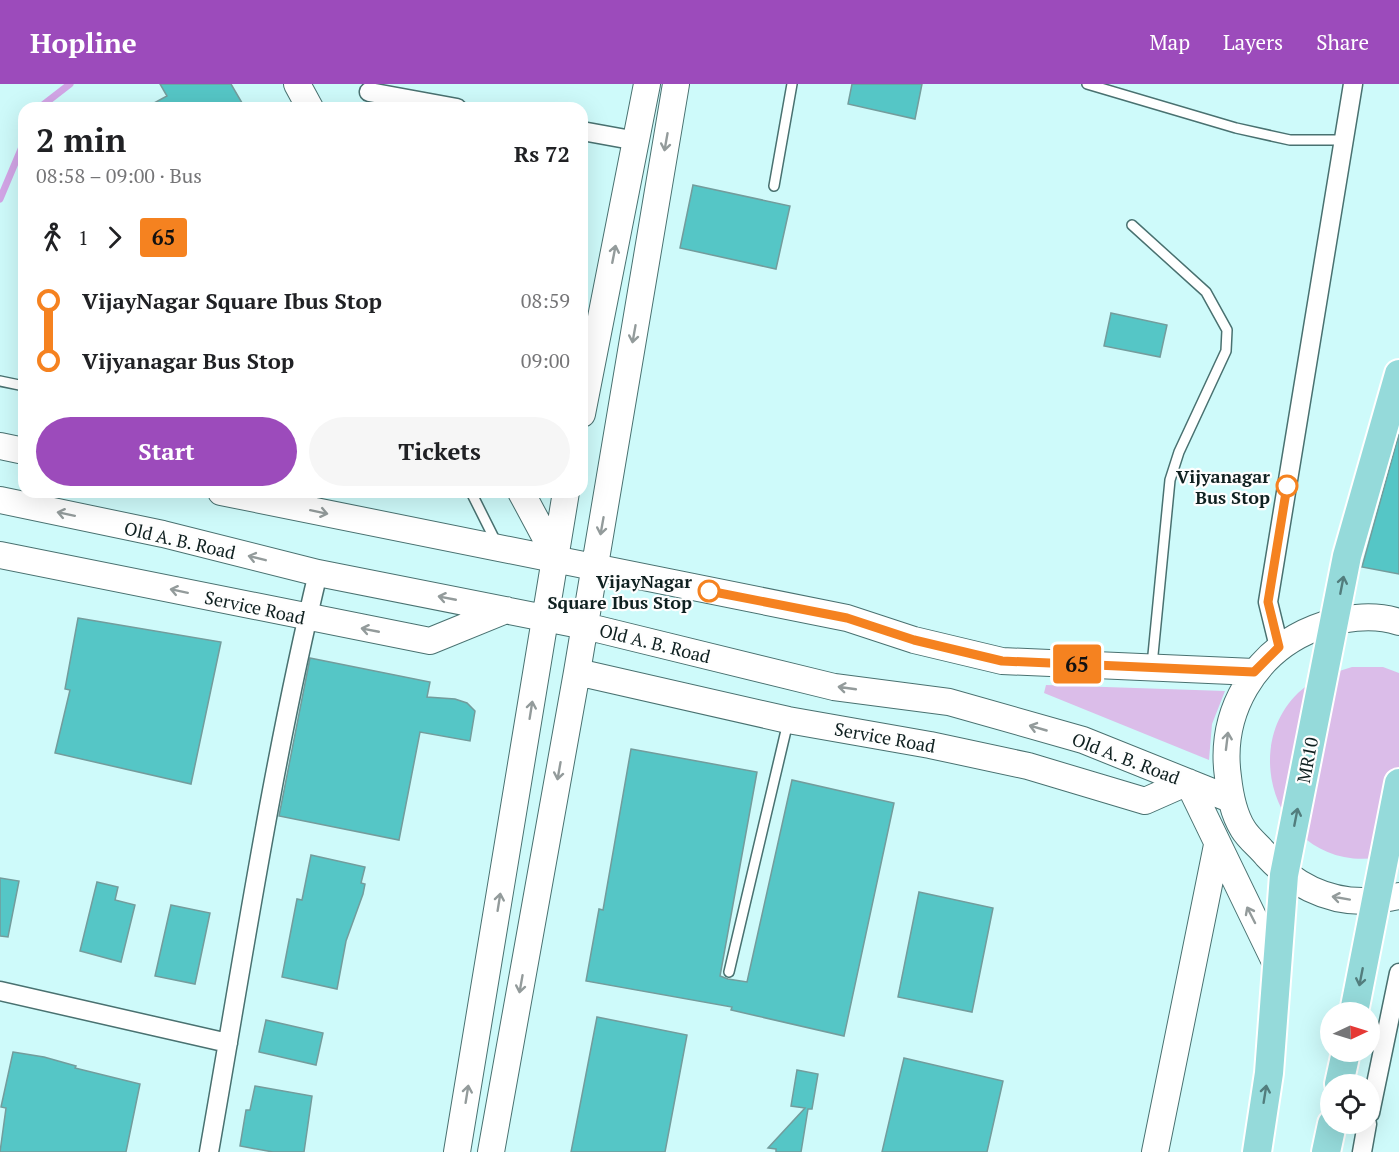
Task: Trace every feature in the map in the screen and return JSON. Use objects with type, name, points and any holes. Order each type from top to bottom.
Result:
[{"type":"main road","name":"MR10","points":[[1257,1152],[1269,1073],[1284,875],[1347,556],[1399,374]]},
{"type":"main road","points":[[1357,1002],[1387,898],[1399,783]]},
{"type":"main road","points":[[1326,1152],[1330,1134]]},
{"type":"street","points":[[297,84],[307,102]]},
{"type":"street","points":[[588,384],[647,84]]},
{"type":"street","points":[[491,1152],[585,626],[676,84]]},
{"type":"street","points":[[1279,647],[1268,602],[1353,84]]},
{"type":"street","points":[[369,92],[425,102]]},
{"type":"street","points":[[588,132],[637,141]]},
{"type":"street","points":[[0,446],[18,450]]},
{"type":"street","points":[[251,498],[847,618],[914,640],[1002,661],[1254,672]]},
{"type":"street","points":[[524,498],[557,559]]},
{"type":"street","points":[[457,1152],[557,559],[565,498]]},
{"type":"street","name":"Old A. B. Road","points":[[0,500],[163,534],[318,573],[585,626],[834,687],[950,702],[1083,740],[1230,799]]},
{"type":"street","name":"Service Road","points":[[0,555],[429,641],[506,610]]},
{"type":"street","points":[[209,1152],[262,837],[318,573]]},
{"type":"street","points":[[1387,898],[1335,897],[1308,889],[1284,875],[1243,829],[1230,799],[1225,756],[1227,731],[1234,708],[1254,672],[1279,647],[1296,635],[1335,620],[1353,618],[1399,622]]},
{"type":"street","name":"Service Road","points":[[577,672],[788,720],[1028,766],[1144,801],[1188,782]]},
{"type":"street","points":[[1188,782],[1216,845],[1278,968]]},
{"type":"street","points":[[1155,1152],[1216,845]]},
{"type":"street","points":[[1378,1074],[1399,973]]},
{"type":"street","points":[[0,991],[228,1043]]},
{"type":"street","points":[[1362,1152],[1365,1134]]},
{"type":"lane","points":[[774,186],[792,84]]},
{"type":"lane","points":[[1087,84],[1290,140],[1344,140]]},
{"type":"lane","points":[[1132,225],[1206,292],[1227,330],[1226,351],[1179,452],[1170,480],[1152,667]]},
{"type":"lane","points":[[0,381],[18,385]]},
{"type":"lane","points":[[474,498],[499,548]]},
{"type":"lane","points":[[729,972],[788,720]]},
{"type":"shaded area","points":[[1352,667],[1383,667],[1399,673],[1399,853],[1358,859],[1344,857],[1319,848],[1299,832],[1283,812],[1274,788],[1270,763],[1273,738],[1282,714],[1298,693],[1317,680]]},
{"type":"shaded area","points":[[1046,685],[1225,691],[1212,724],[1209,760],[1044,693]]},
{"type":"building","points":[[160,84],[231,84],[242,102],[156,102],[167,96]]},
{"type":"building","points":[[852,84],[922,84],[915,119],[848,104]]},
{"type":"building","points":[[693,185],[790,206],[776,269],[680,248]]},
{"type":"building","points":[[1111,313],[1167,325],[1160,357],[1104,346]]},
{"type":"building","points":[[1399,434],[1399,574],[1362,567]]},
{"type":"building","points":[[78,618],[221,642],[191,784],[55,753],[70,690],[65,689]]},
{"type":"building","points":[[310,658],[430,682],[427,697],[455,699],[467,703],[475,711],[470,741],[420,732],[399,840],[279,816]]},
{"type":"building","points":[[631,749],[757,772],[720,976],[728,979],[747,982],[792,780],[894,803],[844,1036],[731,1010],[732,1007],[586,981],[599,909],[603,910]]},
{"type":"building","points":[[311,855],[365,867],[361,883],[365,884],[363,894],[346,941],[337,989],[282,977],[297,899],[302,900]]},
{"type":"building","points":[[0,878],[19,881],[8,937],[0,936]]},
{"type":"building","points":[[97,882],[118,887],[115,900],[135,905],[121,962],[80,951]]},
{"type":"building","points":[[919,892],[993,908],[972,1012],[898,997]]},
{"type":"building","points":[[171,905],[210,913],[195,984],[155,976]]},
{"type":"building","points":[[597,1017],[687,1035],[665,1152],[571,1152]]},
{"type":"building","points":[[266,1020],[323,1033],[316,1065],[259,1052]]},
{"type":"building","points":[[13,1052],[44,1057],[76,1066],[75,1068],[140,1084],[126,1152],[0,1152],[6,1108],[1,1107]]},
{"type":"building","points":[[904,1058],[1003,1081],[987,1152],[882,1152]]},
{"type":"building","points":[[797,1070],[818,1074],[812,1109],[808,1109],[801,1152],[776,1152],[776,1149],[768,1148],[805,1108],[791,1106]]},
{"type":"building","points":[[255,1086],[312,1096],[304,1152],[273,1152],[240,1146],[246,1110],[250,1110]]},
{"type":"waterway","points":[[47,102],[70,84]]},
{"type":"waterway","points":[[0,199],[18,156]]},
{"type":"bus line","name":"65","points":[[709,591],[847,618],[914,640],[1002,661],[1254,672],[1279,647],[1268,602],[1287,486]]},
{"type":"place","name":"Vijyanagar Bus Stop","points":[[1287,486]]},
{"type":"place","name":"VijayNagar Square Ibus Stop","points":[[709,591]]}]
